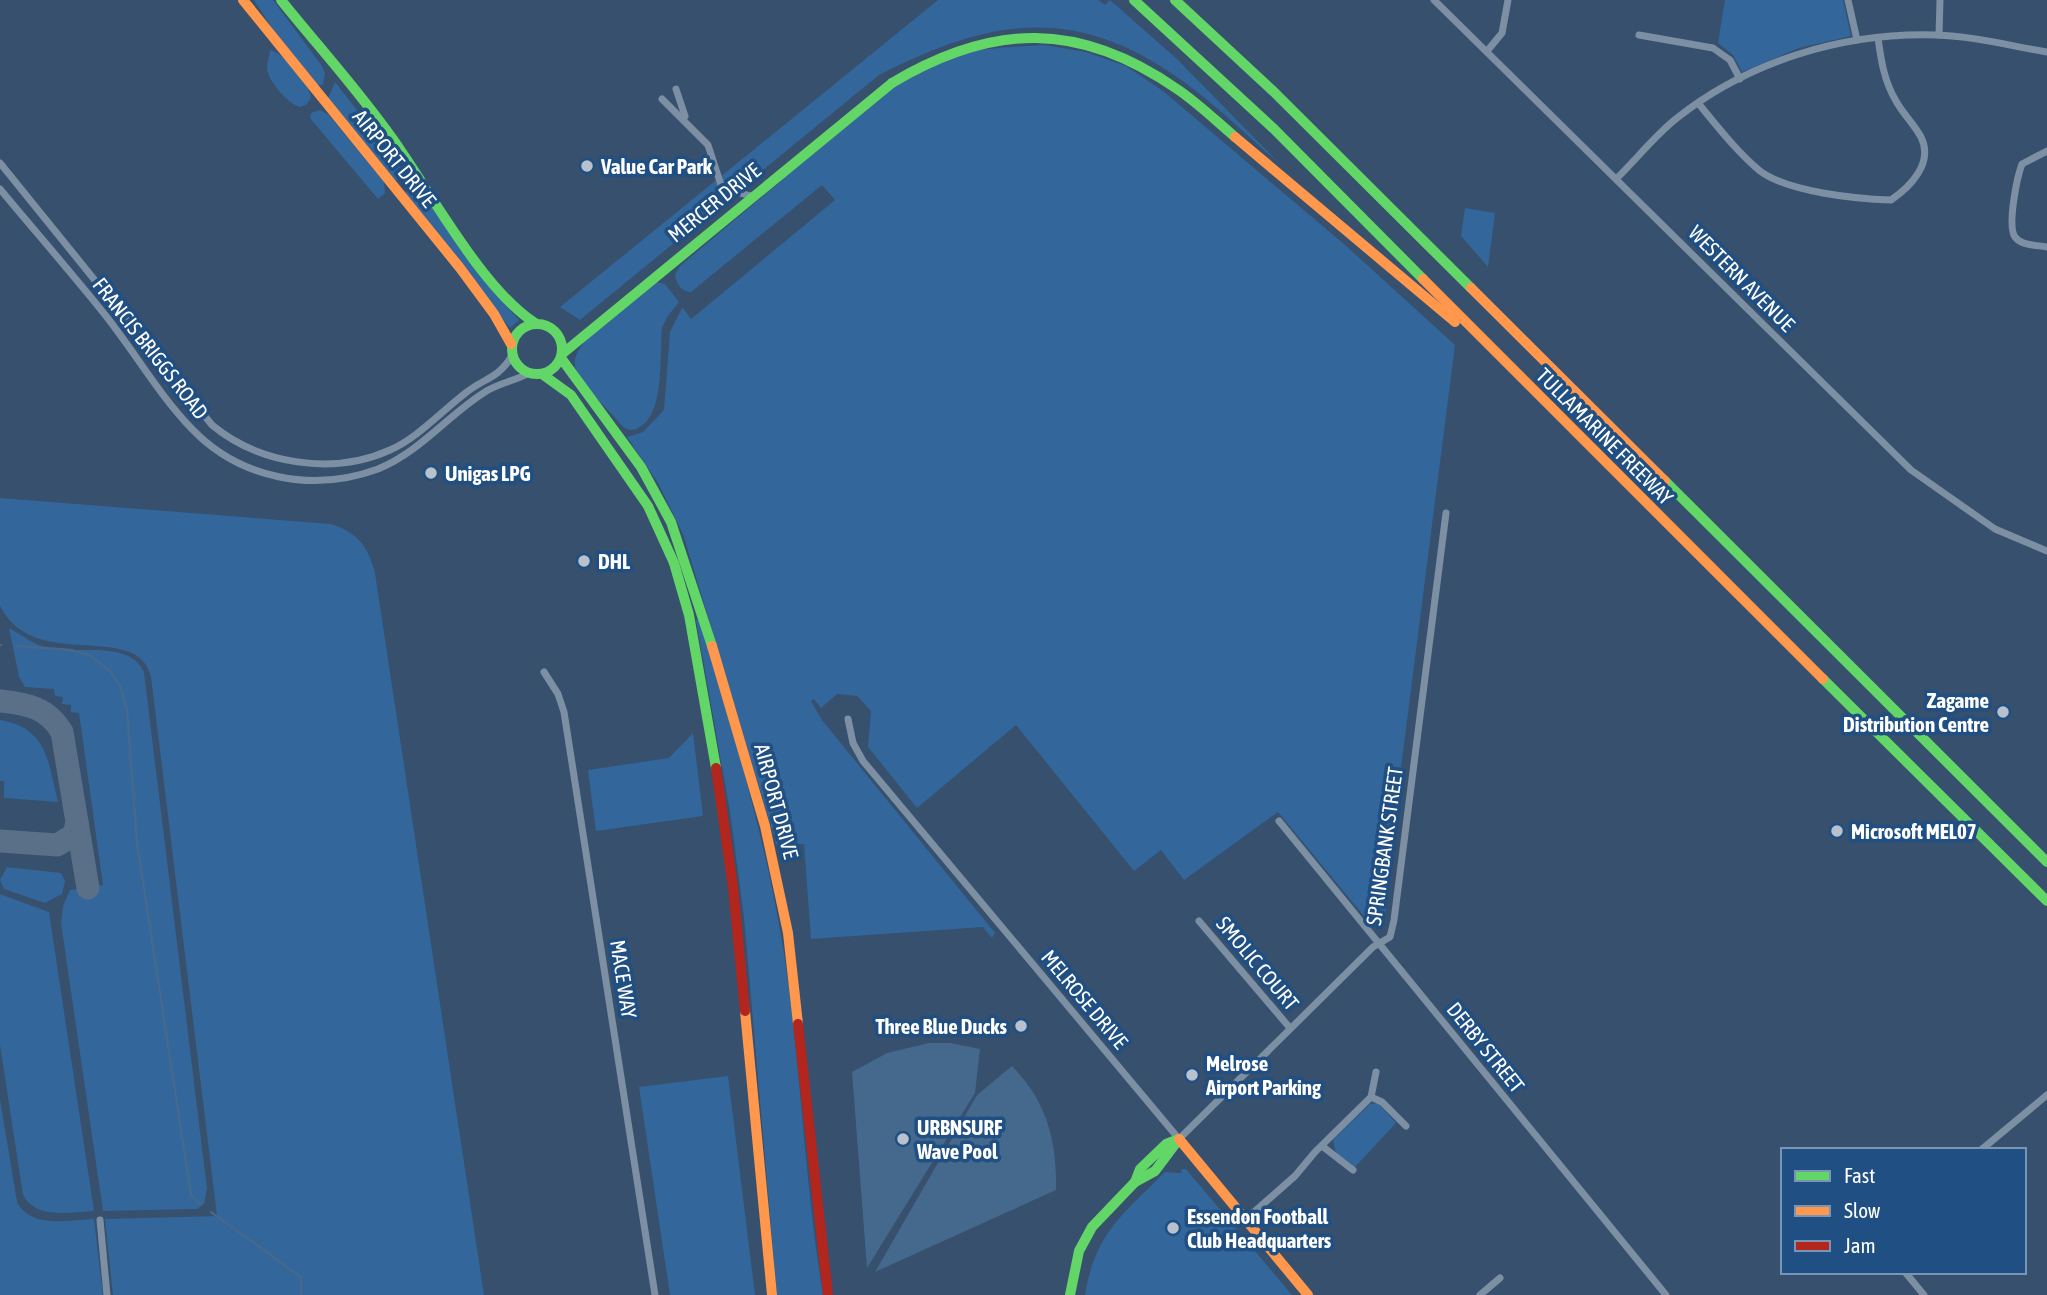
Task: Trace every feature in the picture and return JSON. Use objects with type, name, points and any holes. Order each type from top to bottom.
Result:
[{"type":"main road","name":"AIRPORT DRIVE","points":[[243,0],[466,276],[512,350]]},
{"type":"main road","name":"AIRPORT DRIVE","points":[[281,0],[390,135],[487,276],[516,311],[535,323]]},
{"type":"main road","name":"TULLAMARINE FREEWAY","points":[[1133,0],[1274,129],[2047,901]]},
{"type":"main road","name":"TULLAMARINE FREEWAY","points":[[1175,0],[1264,83],[2047,862]]},
{"type":"main road","name":"MERCER DRIVE","points":[[561,356],[751,196],[892,83],[935,57],[983,41],[1009,37],[1063,38],[1098,46],[1132,60],[1179,90],[1349,236],[1504,361]]},
{"type":"main road","points":[[535,323],[554,330],[561,343],[561,356],[552,369],[542,373],[529,373],[515,363],[512,350],[519,330],[535,323]]},
{"type":"main road","name":"AIRPORT DRIVE","points":[[561,356],[641,467],[671,522],[685,556],[749,768],[768,835],[788,933],[828,1295]]},
{"type":"main road","points":[[542,373],[571,395],[643,496],[667,545],[682,590],[705,698],[726,831],[772,1295]]},
{"type":"main road","points":[[1070,1295],[1072,1276],[1084,1240],[1102,1215],[1135,1182],[1143,1181],[1158,1167],[1172,1152],[1179,1139]]},
{"type":"main road","name":"MELROSE DRIVE","points":[[1179,1139],[1308,1295]]},
{"type":"street","name":"WESTERN AVENUE","points":[[1434,0],[1488,50],[1911,470],[1995,529],[2047,551]]},
{"type":"street","points":[[1488,50],[1502,33],[1508,0]]},
{"type":"street","points":[[1848,0],[1857,40]]},
{"type":"street","points":[[1939,35],[1940,0]]},
{"type":"street","points":[[1639,35],[1713,48],[1730,60],[1740,79]]},
{"type":"street","points":[[1616,178],[1658,135],[1698,103],[1740,79],[1799,54],[1857,40],[1939,35],[2047,52]]},
{"type":"street","points":[[1698,103],[1759,170],[1772,178],[1796,186],[1891,200],[1908,188],[1917,176],[1924,158],[1923,140],[1888,85],[1878,38]]},
{"type":"street","points":[[676,89],[679,104],[689,122],[712,151],[722,188],[751,196]]},
{"type":"street","points":[[662,99],[689,122]]},
{"type":"street","points":[[2047,151],[2022,164],[2012,224],[2015,236],[2024,243],[2047,247]]},
{"type":"street","name":"FRANCIS BRIGGS ROAD","points":[[0,163],[212,425],[230,439],[261,454],[293,462],[319,463],[357,459],[390,450],[470,388],[499,375],[512,350]]},
{"type":"street","name":"FRANCIS BRIGGS ROAD","points":[[0,189],[102,311],[194,432],[229,458],[265,475],[305,481],[327,480],[379,468],[401,458],[486,391],[529,373]]},
{"type":"street","name":"SPRINGBANK STREET","points":[[1179,1139],[1290,1028],[1390,937],[1446,513]]},
{"type":"street","name":"MACE WAY","points":[[544,672],[558,694],[564,712],[655,1295]]},
{"type":"street","name":"MELROSE DRIVE","points":[[848,719],[853,743],[863,761],[1179,1139]]},
{"type":"street","name":"DERBY STREET","points":[[1279,821],[1666,1295]]},
{"type":"street","name":"SMOLIC COURT","points":[[1199,921],[1290,1028]]},
{"type":"street","points":[[1245,1220],[1295,1176],[1371,1097],[1376,1072]]},
{"type":"street","points":[[1982,1148],[2047,1096]]},
{"type":"street","points":[[1371,1097],[1382,1102],[1406,1126]]},
{"type":"street","points":[[1322,1146],[1353,1170]]},
{"type":"street","points":[[100,1220],[107,1295]]},
{"type":"street","points":[[1907,1274],[1924,1295]]},
{"type":"street","points":[[1480,1295],[1500,1278]]},
{"type":"shaded area","points":[[254,0],[273,0],[322,66],[325,73],[323,85],[318,85],[276,34]]},
{"type":"shaded area","points":[[938,0],[1098,0],[1105,5],[1110,0],[1177,59],[1279,163],[1190,87],[1138,53],[1101,38],[1065,29],[1029,28],[993,32],[919,56],[879,75],[580,320],[560,307]]},
{"type":"shaded area","points":[[1725,0],[1843,0],[1851,36],[1799,48],[1742,72],[1733,55],[1718,43]]},
{"type":"shaded area","points":[[1045,45],[1086,52],[1126,66],[1163,91],[1344,244],[1455,345],[1396,807],[1385,917],[1373,927],[1278,812],[1184,880],[1161,850],[1134,871],[1016,725],[917,808],[868,747],[871,711],[857,696],[837,694],[821,708],[814,699],[811,701],[822,720],[995,933],[992,938],[983,927],[811,939],[804,844],[777,846],[683,534],[658,483],[627,437],[643,432],[664,410],[670,332],[681,310],[683,308],[691,319],[835,200],[822,185],[691,292],[682,289],[677,281],[675,275],[680,266],[841,127],[908,78],[931,65],[966,53]]},
{"type":"shaded area","points":[[270,50],[289,63],[301,77],[311,98],[306,105],[294,105],[274,85],[267,67]]},
{"type":"shaded area","points":[[335,82],[399,164],[402,171],[400,179],[395,180],[328,98]]},
{"type":"shaded area","points":[[320,110],[329,115],[384,182],[385,193],[378,199],[310,118],[311,113]]},
{"type":"shaded area","points":[[413,178],[482,279],[519,320],[510,328],[405,193]]},
{"type":"shaded area","points":[[1465,208],[1495,213],[1488,267],[1461,236]]},
{"type":"shaded area","points":[[656,282],[665,284],[679,302],[662,328],[656,403],[642,426],[630,430],[624,428],[592,393],[576,369],[575,359],[591,334]]},
{"type":"shaded area","points":[[0,498],[331,524],[355,536],[365,548],[375,573],[484,1295],[113,1295],[105,1219],[217,1216],[151,677],[142,660],[127,651],[36,638],[16,626],[0,606]]},
{"type":"shaded area","points":[[701,618],[747,782],[776,905],[789,990],[811,1208],[823,1295],[777,1295],[744,918],[730,812],[696,620]]},
{"type":"shaded area","points":[[9,628],[48,648],[101,650],[127,655],[137,662],[144,672],[207,1189],[204,1204],[197,1209],[103,1211],[61,923],[63,906],[70,890],[103,885],[79,713],[71,712],[71,705],[62,704],[63,697],[55,696],[54,689],[25,687],[19,677]]},
{"type":"shaded area","points":[[0,720],[16,724],[37,739],[48,761],[58,802],[4,798],[4,781],[0,781]]},
{"type":"shaded area","points":[[693,733],[703,816],[596,831],[588,770],[669,758]]},
{"type":"shaded area","points":[[7,867],[61,873],[65,881],[62,894],[45,903],[4,889],[0,880]]},
{"type":"shaded area","points":[[0,894],[49,912],[94,1211],[45,1211],[29,1203],[23,1195],[0,1045]]},
{"type":"shaded area","name":"URBNSURF Wave Pool","points":[[929,1043],[950,1043],[980,1049],[975,1093],[867,1268],[852,1072],[887,1053]]},
{"type":"shaded area","name":"URBNSURF Wave Pool","points":[[1012,1066],[1034,1093],[1048,1123],[1054,1155],[1056,1190],[875,1272],[977,1095]]},
{"type":"shaded area","points":[[728,1076],[755,1295],[670,1295],[639,1087]]},
{"type":"shaded area","points":[[0,1099],[17,1202],[23,1211],[41,1220],[94,1219],[103,1295],[0,1295]]},
{"type":"shaded area","points":[[1378,1103],[1396,1123],[1355,1167],[1336,1153],[1333,1140],[1370,1104]]},
{"type":"shaded area","name":"Essendon Football Club Headquarters","points":[[1182,1169],[1186,1169],[1292,1295],[1085,1295],[1096,1256],[1113,1226],[1165,1172],[1181,1173]]},
{"type":"waterway","points":[[17,646],[71,650],[89,655],[110,671],[120,686],[127,709],[137,843],[191,1195],[200,1204]]},
{"type":"waterway","points":[[211,1212],[301,1277],[301,1295]]},
{"type":"taxiway","points":[[0,701],[36,708],[50,717],[62,732],[88,888]]},
{"type":"taxiway","points":[[0,841],[57,845],[74,835],[77,822]]},
{"type":"traffic: fast","points":[[281,0],[379,120],[476,263],[515,307],[535,323]]},
{"type":"traffic: fast","points":[[1134,0],[1274,129],[1423,279]]},
{"type":"traffic: fast","points":[[1175,0],[1273,91],[1471,288]]},
{"type":"traffic: fast","points":[[892,83],[929,63],[965,49],[1001,41],[1036,38],[1070,41],[1105,51],[1141,67],[1185,94],[1235,137]]},
{"type":"traffic: fast","points":[[562,354],[892,83]]},
{"type":"traffic: fast","points":[[527,325],[547,325],[561,339],[562,349],[561,359],[547,373],[527,373],[513,359],[513,339],[527,325]]},
{"type":"traffic: fast","points":[[561,358],[641,467],[671,522],[712,646]]},
{"type":"traffic: fast","points":[[542,374],[571,395],[648,506],[674,563],[689,615],[716,768]]},
{"type":"traffic: fast","points":[[1665,481],[2047,862]]},
{"type":"traffic: fast","points":[[1823,679],[2047,901]]},
{"type":"traffic: fast","points":[[1135,1182],[1155,1171],[1179,1139]]},
{"type":"traffic: fast","points":[[1070,1295],[1079,1251],[1092,1227],[1135,1182],[1140,1169],[1166,1144],[1179,1139]]},
{"type":"traffic: slow","points":[[243,0],[460,268],[494,314],[511,344]]},
{"type":"traffic: slow","points":[[1235,137],[1455,322]]},
{"type":"traffic: slow","points":[[1423,279],[1823,679]]},
{"type":"traffic: slow","points":[[1471,288],[1665,481]]},
{"type":"traffic: slow","points":[[712,646],[765,826],[788,933],[798,1024]]},
{"type":"traffic: slow","points":[[745,1011],[772,1295]]},
{"type":"traffic: slow","points":[[1179,1139],[1308,1295]]},
{"type":"traffic: jam","points":[[716,768],[733,887],[745,1011]]},
{"type":"traffic: jam","points":[[798,1024],[828,1295]]},
{"type":"place","name":"Value Car Park","points":[[587,166]]},
{"type":"place","name":"Unigas LPG","points":[[431,473]]},
{"type":"place","name":"DHL","points":[[584,561]]},
{"type":"place","name":"Zagame Distribution Centre","points":[[2003,712]]},
{"type":"place","name":"Microsoft MEL07","points":[[1837,831]]},
{"type":"place","name":"Three Blue Ducks","points":[[1021,1026]]},
{"type":"place","name":"Melrose Airport Parking","points":[[1192,1075]]},
{"type":"place","name":"URBNSURF Wave Pool","points":[[903,1139]]},
{"type":"place","name":"Essendon Football Club Headquarters","points":[[1173,1228]]}]
